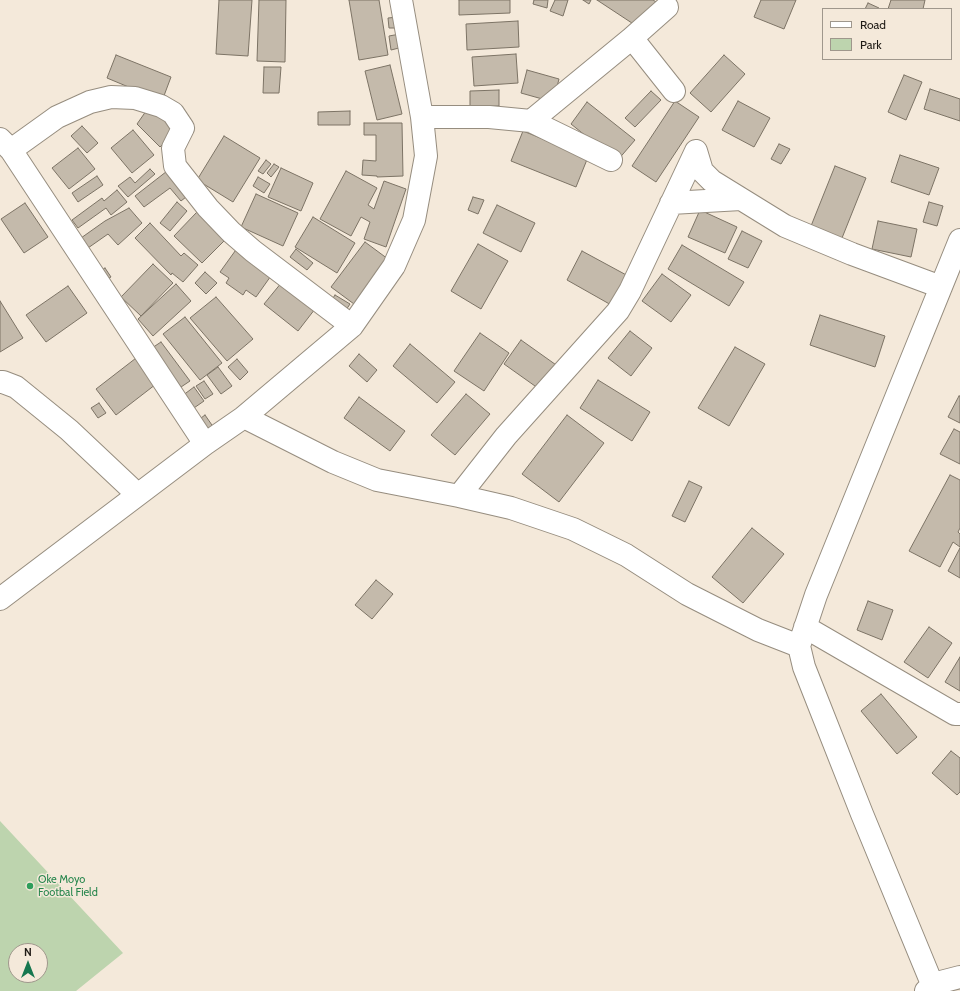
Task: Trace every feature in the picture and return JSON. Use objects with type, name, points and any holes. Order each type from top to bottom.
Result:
[{"type":"street","points":[[0,599],[204,444],[244,417],[352,326],[394,266],[414,220],[426,156],[422,116],[401,0]]},
{"type":"street","points":[[532,122],[667,7]]},
{"type":"street","points":[[632,38],[674,91]]},
{"type":"street","points":[[204,444],[6,145],[57,116],[90,102],[111,97],[135,98],[161,106],[173,113],[183,128],[172,148],[175,166],[208,208],[231,232],[253,251],[352,326]]},
{"type":"street","points":[[422,116],[489,117],[532,122],[611,160]]},
{"type":"street","points":[[459,496],[506,436],[618,310],[630,291],[696,151],[702,171],[712,181],[785,226],[852,254],[941,287]]},
{"type":"street","points":[[671,203],[741,199]]},
{"type":"street","points":[[960,240],[816,594],[802,637],[804,667],[931,989],[960,977]]},
{"type":"street","points":[[0,382],[16,387],[69,430],[137,494]]},
{"type":"street","points":[[244,417],[333,462],[376,480],[511,508],[573,529],[626,555],[687,594],[758,630],[802,637],[955,714],[960,714]]},
{"type":"green space","name":"Oke Moyo Footbal Field","points":[[0,821],[123,953],[76,991],[0,991]]},
{"type":"building","points":[[219,0],[252,0],[248,56],[216,54]]},
{"type":"building","points":[[259,0],[286,0],[285,62],[257,61]]},
{"type":"building","points":[[349,0],[379,0],[388,55],[359,60]]},
{"type":"building","points":[[459,0],[510,0],[510,13],[459,15]]},
{"type":"building","points":[[534,0],[548,0],[547,8],[533,4]]},
{"type":"building","points":[[555,0],[568,0],[563,16],[550,11]]},
{"type":"building","points":[[583,0],[591,0],[589,4]]},
{"type":"building","points":[[597,0],[653,0],[658,3],[641,29]]},
{"type":"building","points":[[761,0],[796,0],[784,29],[754,17]]},
{"type":"building","points":[[891,0],[925,0],[923,8],[888,8]]},
{"type":"building","points":[[868,3],[879,8],[866,8]]},
{"type":"building","points":[[398,17],[399,28],[389,28],[388,18]]},
{"type":"building","points":[[518,21],[519,47],[467,50],[466,24]]},
{"type":"building","points":[[400,34],[403,47],[391,50],[389,36]]},
{"type":"building","points":[[516,54],[518,83],[474,86],[472,57]]},
{"type":"building","points":[[116,55],[171,77],[162,101],[107,78]]},
{"type":"building","points":[[724,55],[745,74],[711,112],[690,93]]},
{"type":"building","points":[[390,65],[402,114],[377,120],[365,71]]},
{"type":"building","points":[[264,67],[281,67],[279,93],[263,93]]},
{"type":"building","points":[[527,70],[559,79],[553,102],[521,93]]},
{"type":"building","points":[[904,75],[922,82],[906,120],[888,112]]},
{"type":"building","points":[[930,89],[960,99],[960,121],[924,109]]},
{"type":"building","points":[[499,90],[499,106],[470,107],[470,91]]},
{"type":"building","points":[[651,91],[661,100],[635,127],[625,118]]},
{"type":"building","points":[[675,101],[699,117],[656,182],[632,166]]},
{"type":"building","points":[[738,101],[770,118],[754,147],[722,130]]},
{"type":"building","points":[[587,102],[635,140],[617,161],[571,124]]},
{"type":"building","points":[[151,104],[178,129],[160,147],[137,124]]},
{"type":"building","points":[[350,111],[350,125],[318,125],[318,112]]},
{"type":"building","points":[[364,123],[402,123],[403,176],[377,177],[362,175],[363,160],[376,161],[376,135],[364,135]]},
{"type":"building","points":[[82,126],[98,143],[87,153],[71,136]]},
{"type":"building","points":[[133,130],[154,155],[132,173],[111,148]]},
{"type":"building","points":[[523,131],[588,157],[576,187],[511,161]]},
{"type":"building","points":[[224,136],[260,158],[233,202],[197,180]]},
{"type":"building","points":[[779,144],[790,149],[781,164],[771,159]]},
{"type":"building","points":[[78,148],[95,169],[69,189],[52,168]]},
{"type":"building","points":[[900,155],[939,168],[929,195],[891,182]]},
{"type":"building","points":[[266,160],[271,164],[263,174],[258,171]]},
{"type":"building","points":[[274,164],[279,167],[271,177],[267,173]]},
{"type":"building","points":[[835,166],[866,178],[840,243],[809,231]]},
{"type":"building","points":[[171,168],[191,193],[181,201],[170,188],[144,207],[135,196]]},
{"type":"building","points":[[281,168],[313,183],[301,211],[268,197]]},
{"type":"building","points":[[150,169],[155,174],[128,197],[118,186],[130,177],[135,183]]},
{"type":"building","points":[[346,171],[377,188],[368,205],[374,209],[384,181],[406,189],[386,247],[364,239],[370,222],[361,217],[351,236],[320,219]]},
{"type":"building","points":[[97,176],[103,185],[78,202],[72,193]]},
{"type":"building","points":[[258,177],[270,184],[264,193],[253,186]]},
{"type":"building","points":[[117,190],[127,202],[111,215],[106,208],[78,228],[72,220],[102,198],[104,201]]},
{"type":"building","points":[[256,194],[298,213],[283,246],[241,227]]},
{"type":"building","points":[[473,197],[484,200],[478,214],[468,210]]},
{"type":"building","points":[[177,202],[187,211],[170,231],[160,223]]},
{"type":"building","points":[[929,202],[943,206],[937,226],[923,222]]},
{"type":"building","points":[[25,203],[48,237],[24,253],[1,219]]},
{"type":"building","points":[[497,205],[535,223],[521,252],[483,233]]},
{"type":"building","points":[[129,208],[142,223],[118,245],[108,234],[88,248],[81,238],[105,221]]},
{"type":"building","points":[[700,210],[737,227],[725,253],[688,237]]},
{"type":"building","points":[[197,212],[225,240],[202,263],[174,236]]},
{"type":"building","points":[[313,217],[355,243],[337,273],[295,247]]},
{"type":"building","points":[[878,221],[917,229],[911,257],[872,249]]},
{"type":"building","points":[[150,223],[181,256],[184,253],[198,265],[183,282],[172,273],[171,275],[135,238]]},
{"type":"building","points":[[742,231],[762,241],[748,268],[728,259]]},
{"type":"building","points":[[365,242],[388,259],[354,304],[331,287]]},
{"type":"building","points":[[478,244],[508,261],[481,309],[451,291]]},
{"type":"building","points":[[682,245],[744,282],[729,306],[668,269]]},
{"type":"building","points":[[238,247],[273,273],[256,297],[246,290],[243,295],[226,283],[229,278],[220,272]]},
{"type":"building","points":[[296,249],[313,263],[307,270],[290,257]]},
{"type":"building","points":[[582,251],[630,277],[613,306],[567,280]]},
{"type":"building","points":[[153,264],[173,283],[141,316],[121,297]]},
{"type":"building","points":[[105,268],[111,277],[102,282],[97,273]]},
{"type":"building","points":[[205,272],[217,283],[206,294],[195,283]]},
{"type":"building","points":[[662,274],[691,295],[671,322],[642,301]]},
{"type":"building","points":[[282,282],[315,309],[298,331],[264,304]]},
{"type":"building","points":[[176,284],[191,301],[153,336],[138,319]]},
{"type":"building","points":[[68,286],[87,313],[46,342],[26,315]]},
{"type":"building","points":[[335,295],[350,304],[346,310],[331,301]]},
{"type":"building","points":[[216,297],[253,339],[227,361],[190,318]]},
{"type":"building","points":[[0,301],[23,338],[0,352]]},
{"type":"building","points":[[820,315],[885,336],[875,367],[810,345]]},
{"type":"building","points":[[185,317],[222,363],[200,380],[163,334]]},
{"type":"building","points":[[630,331],[652,348],[631,376],[608,358]]},
{"type":"building","points":[[480,333],[509,353],[484,391],[454,371]]},
{"type":"building","points":[[521,340],[559,367],[542,391],[504,364]]},
{"type":"building","points":[[161,342],[190,381],[181,387],[152,348]]},
{"type":"building","points":[[410,344],[455,382],[437,403],[393,366]]},
{"type":"building","points":[[735,347],[765,364],[729,426],[698,408]]},
{"type":"building","points":[[359,354],[377,370],[367,382],[349,366]]},
{"type":"building","points":[[140,355],[160,381],[116,415],[96,389]]},
{"type":"building","points":[[237,359],[248,372],[240,380],[228,367]]},
{"type":"building","points":[[218,367],[232,386],[221,394],[207,375]]},
{"type":"building","points":[[598,380],[650,412],[632,441],[580,408]]},
{"type":"building","points":[[204,381],[213,394],[205,399],[196,386]]},
{"type":"building","points":[[194,387],[204,401],[191,410],[182,396]]},
{"type":"building","points":[[466,394],[490,414],[455,455],[431,435]]},
{"type":"building","points":[[960,396],[960,423],[948,417]]},
{"type":"building","points":[[359,397],[405,431],[390,451],[344,418]]},
{"type":"building","points":[[99,403],[106,413],[98,418],[91,408]]},
{"type":"building","points":[[205,415],[214,428],[206,434],[197,421]]},
{"type":"building","points":[[567,415],[604,443],[559,502],[522,474]]},
{"type":"building","points":[[954,429],[960,432],[960,464],[940,454]]},
{"type":"building","points":[[950,475],[960,480],[960,528],[958,532],[960,534],[960,547],[953,542],[940,567],[909,551]]},
{"type":"building","points":[[689,481],[702,487],[685,522],[672,516]]},
{"type":"building","points":[[752,528],[784,554],[743,603],[712,577]]},
{"type":"building","points":[[960,548],[960,578],[948,571]]},
{"type":"building","points":[[376,580],[393,594],[372,619],[355,605]]},
{"type":"building","points":[[868,601],[893,610],[882,640],[857,630]]},
{"type":"building","points":[[929,627],[952,643],[928,678],[904,662]]},
{"type":"building","points":[[960,657],[960,691],[945,682]]},
{"type":"building","points":[[881,694],[917,737],[897,754],[861,711]]},
{"type":"building","points":[[951,751],[960,758],[960,792],[957,795],[932,773]]},
{"type":"place","name":"Oke Moyo Footbal Field","points":[[30,886]]}]
